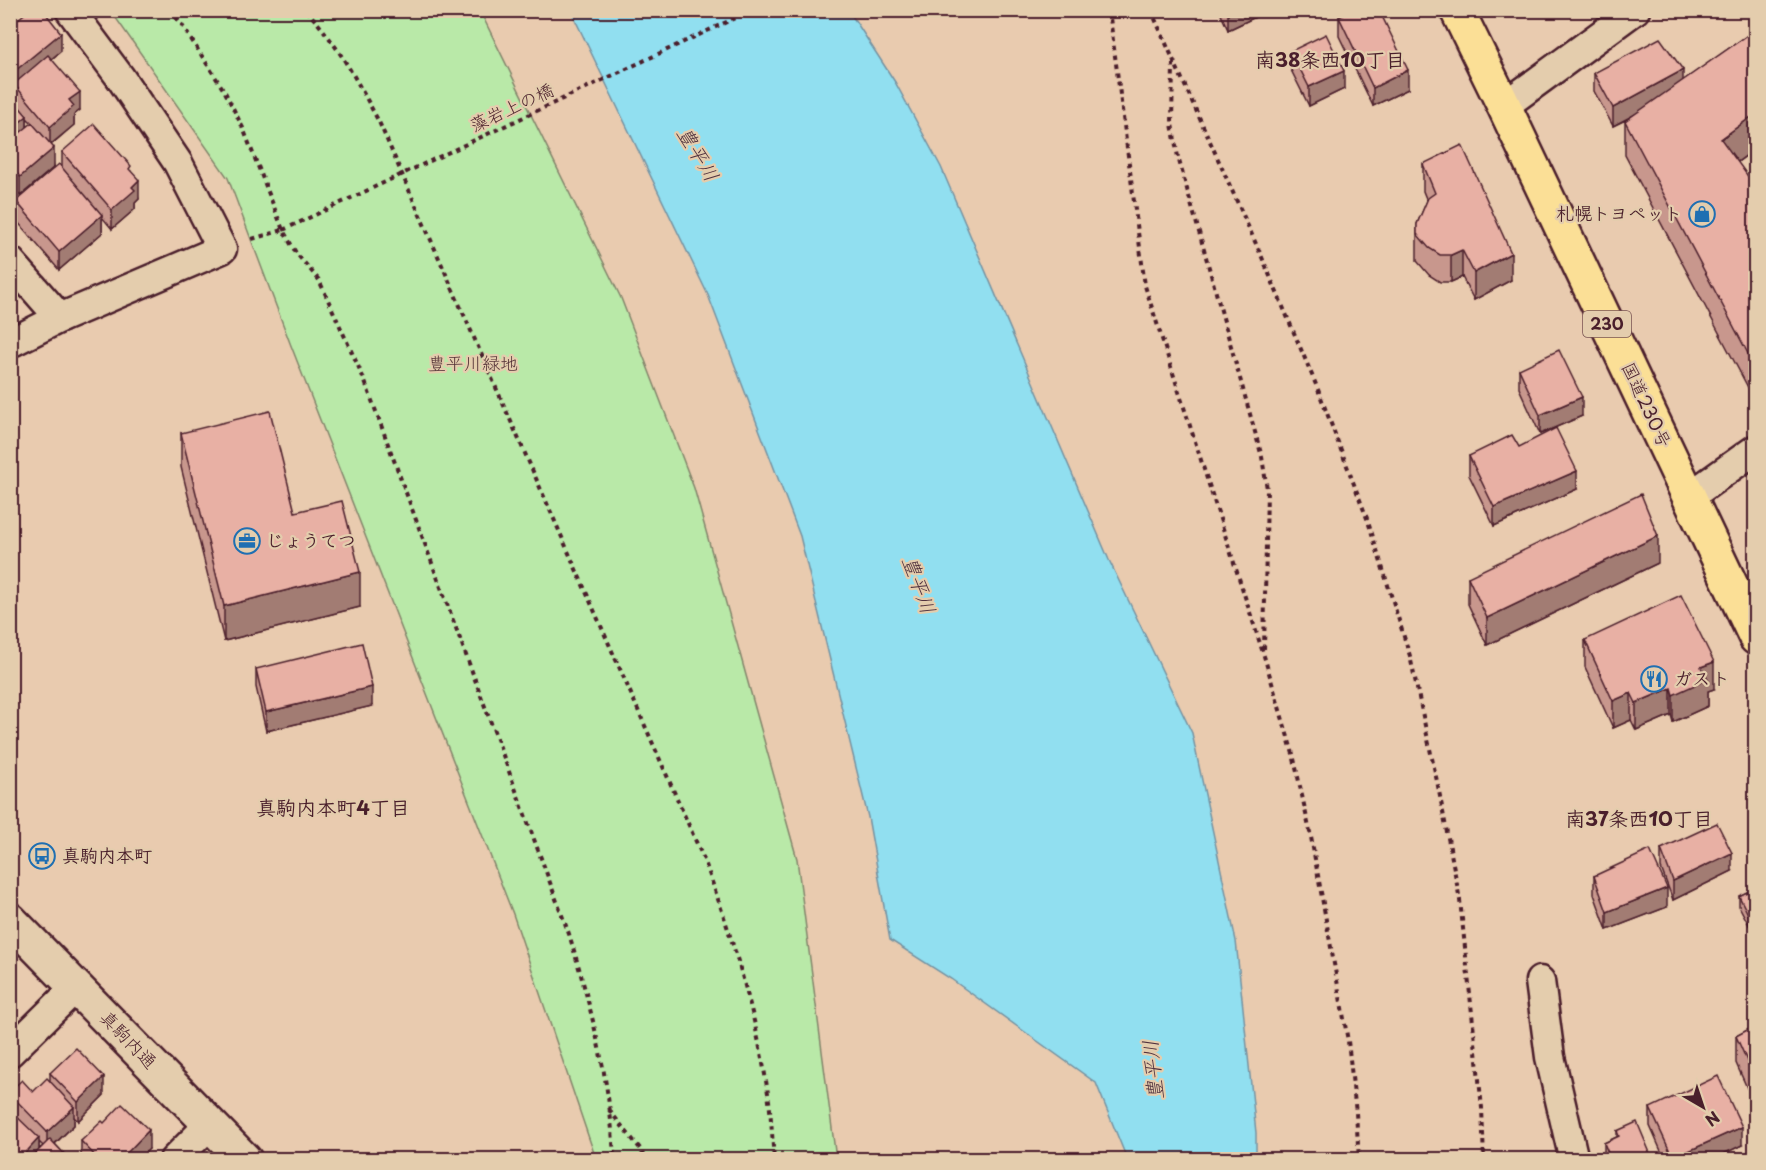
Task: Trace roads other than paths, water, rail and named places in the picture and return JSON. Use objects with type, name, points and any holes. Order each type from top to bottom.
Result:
[{"type":"highway","name":"国道230号","points":[[1456,10],[1504,106],[1755,638]]},
{"type":"street","points":[[10,343],[60,318],[222,249],[178,163],[114,68],[70,10]]},
{"type":"street","points":[[1504,106],[1635,10]]},
{"type":"street","points":[[10,261],[60,318]]},
{"type":"street","points":[[1689,497],[1755,448]]},
{"type":"street","name":"真駒内通","points":[[10,920],[244,1160]]},
{"type":"street","points":[[1540,981],[1550,1057],[1574,1160]]},
{"type":"street","points":[[10,1052],[76,987]]},
{"type":"street","points":[[174,1160],[210,1124]]},
{"type":"water","name":"豊平川","points":[[571,11],[849,11],[895,82],[941,167],[1109,560],[1192,733],[1236,941],[1256,1133],[1256,1159],[1127,1159],[1096,1083],[951,979],[890,940],[868,817],[800,536],[708,295]]},
{"type":"place","name":"札幌トヨペット","points":[[1702,214]]},
{"type":"place","name":"じょうてつ","points":[[247,541]]},
{"type":"place","name":"ガスト","points":[[1654,679]]},
{"type":"place","name":"真駒内本町","points":[[42,856]]},
{"type":"district","name":"南38条西10丁目","points":[[1330,60]]},
{"type":"district","name":"真駒内本町4丁目","points":[[333,808]]},
{"type":"district","name":"南37条西10丁目","points":[[1639,819]]},
{"type":"park label","name":"豊平川緑地","points":[[473,364]]}]
